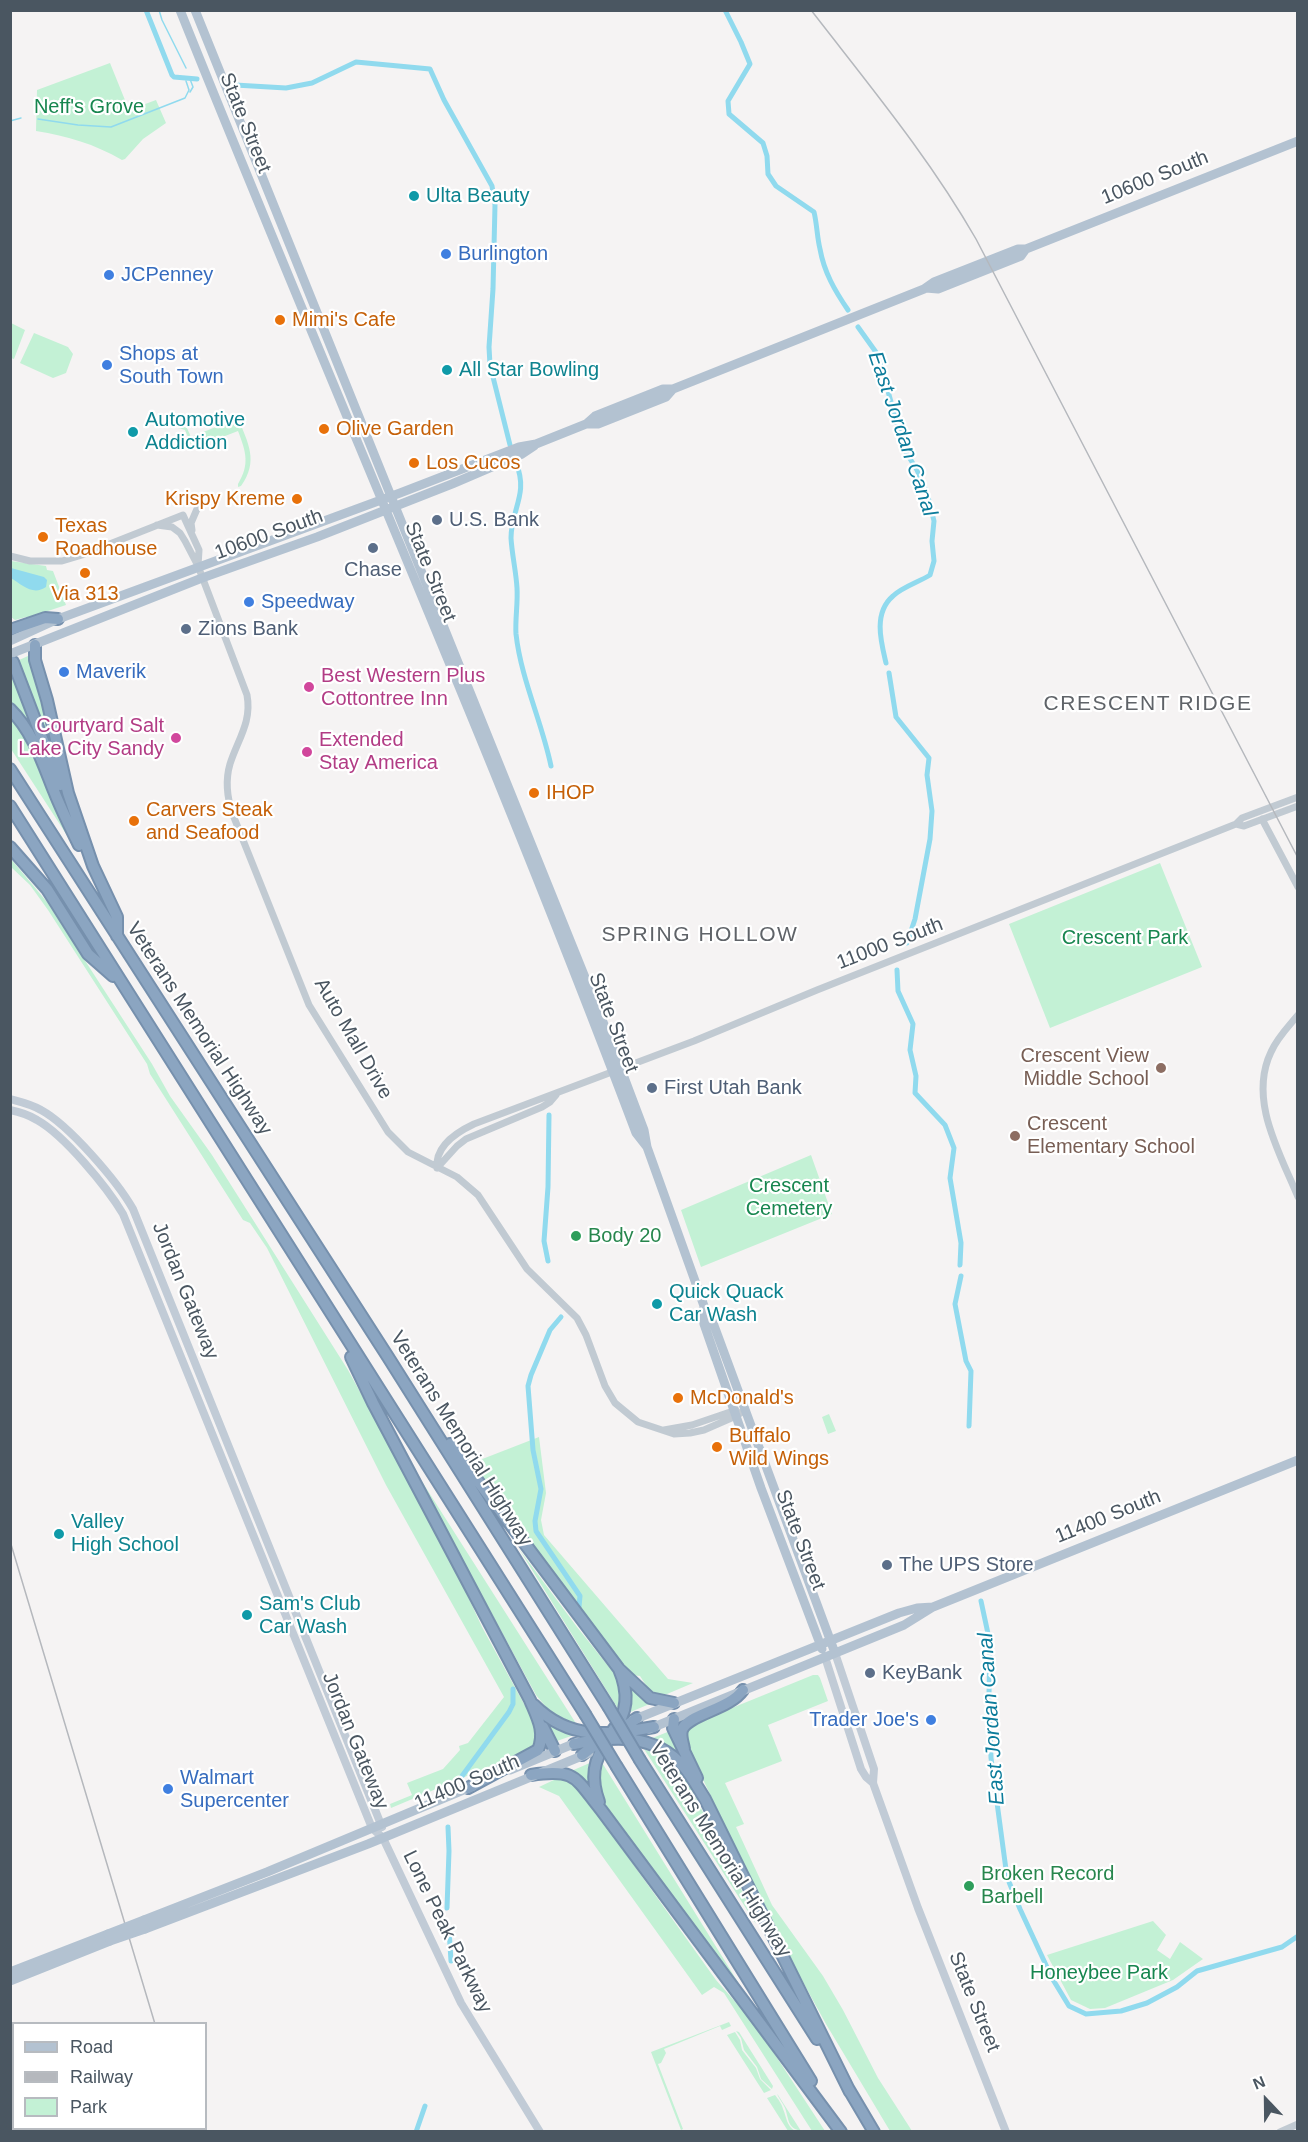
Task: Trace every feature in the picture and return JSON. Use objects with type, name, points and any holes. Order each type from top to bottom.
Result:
[{"type":"highway","points":[[10,630],[45,618],[58,620]]},
{"type":"highway","points":[[35,645],[35,662],[47,700],[76,821],[93,866],[117,917],[117,936]]},
{"type":"highway","points":[[12,658],[76,821]]},
{"type":"highway","points":[[10,709],[34,740],[65,818],[93,866]]},
{"type":"highway","name":"Veterans Memorial Highway","points":[[10,770],[388,1357],[874,2132]]},
{"type":"highway","name":"Veterans Memorial Highway","points":[[10,806],[585,1714],[841,2132]]},
{"type":"highway","points":[[10,847],[47,889],[88,954],[122,985]]},
{"type":"highway","points":[[334,1318],[373,1404],[530,1700],[543,1736],[538,1750],[468,1788]]},
{"type":"highway","points":[[388,1357],[399,1364],[459,1456],[619,1669],[650,1698],[674,1703]]},
{"type":"highway","points":[[602,1811],[594,1790],[593,1778],[596,1760],[622,1715],[626,1698],[619,1669]]},
{"type":"highway","points":[[684,1749],[681,1733],[687,1723],[730,1702],[743,1690]]},
{"type":"highway","points":[[530,1700],[546,1716],[578,1731],[626,1738],[656,1747],[674,1758],[690,1774],[705,1798]]},
{"type":"highway","points":[[537,1717],[555,1751]]},
{"type":"highway","points":[[582,1755],[637,1718]]},
{"type":"highway","points":[[674,1719],[673,1728],[705,1798],[850,2092]]},
{"type":"highway","points":[[574,1744],[654,1727]]},
{"type":"highway","points":[[531,1775],[549,1772],[571,1775],[602,1811],[841,2132]]},
{"type":"main road","name":"State Street","points":[[180,10],[271,237],[644,1130],[647,1147],[704,1306],[711,1316],[835,1653],[874,1769],[873,1783],[911,1890],[1005,2132]]},
{"type":"main road","name":"State Street","points":[[195,10],[520,814],[617,1070]]},
{"type":"main road","name":"10600 South","points":[[10,641],[198,566],[519,447],[536,444],[586,424],[595,416],[663,389],[673,389],[926,288],[934,282],[1009,252],[1026,249],[1298,141]]},
{"type":"main road","name":"10600 South","points":[[12,658],[35,645],[202,578],[396,506],[522,454],[536,444]]},
{"type":"main road","points":[[479,472],[481,466],[502,458],[509,451]]},
{"type":"main road","points":[[439,641],[451,658],[472,711],[480,714]]},
{"type":"main road","points":[[481,743],[486,744],[507,795],[520,814]]},
{"type":"main road","name":"Jordan Gateway","points":[[10,1099],[26,1102],[54,1118],[123,1191],[133,1209],[382,1824],[383,1838]]},
{"type":"main road","name":"Jordan Gateway","points":[[10,1110],[29,1116],[47,1127],[100,1181],[123,1214],[372,1828],[383,1838]]},
{"type":"main road","name":"State Street","points":[[704,1306],[704,1324],[825,1657],[861,1769],[873,1783]]},
{"type":"main road","name":"11400 South","points":[[626,1738],[904,1625],[933,1607],[1298,1460]]},
{"type":"main road","points":[[766,1499],[772,1501],[784,1531],[799,1556]]},
{"type":"main road","points":[[264,1561],[274,1556]]},
{"type":"main road","name":"11400 South","points":[[637,1718],[905,1611],[933,1607]]},
{"type":"main road","name":"11400 South","points":[[144,1924],[574,1744]]},
{"type":"main road","name":"11400 South","points":[[10,1972],[383,1838],[582,1755]]},
{"type":"main road","name":"Lone Peak Parkway","points":[[383,1838],[461,2003],[540,2132]]},
{"type":"main road","name":"11400 South","points":[[10,1982],[109,1937]]},
{"type":"street","points":[[193,536],[191,523],[197,509]]},
{"type":"street","points":[[10,556],[30,561],[62,561],[183,515],[199,550],[198,566]]},
{"type":"street","points":[[157,525],[172,527],[180,533],[198,566]]},
{"type":"street","name":"Auto Mall Drive","points":[[198,566],[249,702],[247,723],[228,774],[227,793],[232,815],[314,1014],[393,1139],[417,1158],[457,1177],[478,1195],[527,1269],[577,1318],[586,1335],[605,1386],[620,1408],[638,1422],[674,1434],[697,1432],[745,1410]]},
{"type":"street","name":"11000 South","points":[[437,1168],[438,1155],[462,1130],[543,1096],[556,1095],[693,1041],[1236,824],[1242,818],[1298,796]]},
{"type":"street","name":"11000 South","points":[[1236,824],[1244,826],[1298,806]]},
{"type":"street","points":[[1262,819],[1298,888]]},
{"type":"street","points":[[1298,1015],[1271,1051],[1262,1091],[1267,1119],[1298,1197]]},
{"type":"street","points":[[1280,2132],[1298,2124]]},
{"type":"green space","name":"Neff's Grove","points":[[110,63],[129,110],[156,100],[166,123],[143,139],[122,160],[80,141],[36,131],[37,90]]},
{"type":"green space","points":[[11,323],[25,330],[14,359],[11,358]]},
{"type":"green space","points":[[34,333],[68,347],[73,354],[66,373],[53,378],[20,363]]},
{"type":"green space","points":[[238,418],[248,444],[251,460],[246,477],[238,487],[246,458],[238,431],[194,448],[185,430],[178,428],[179,425],[187,428],[191,437]]},
{"type":"green space","points":[[11,561],[46,566],[47,570],[53,571],[66,605],[27,618],[15,620],[11,617]]},
{"type":"green space","points":[[28,656],[38,683],[60,773],[17,661]]},
{"type":"green space","points":[[10,668],[34,728],[32,729],[11,704]]},
{"type":"green space","points":[[10,716],[28,739],[72,840],[11,749]]},
{"type":"green space","points":[[10,858],[47,902],[152,1064],[170,1096],[212,1155],[348,1370],[446,1549],[482,1627],[535,1724],[539,1734],[531,1749],[391,1808],[390,1804],[412,1795],[407,1783],[443,1769],[460,1750],[459,1746],[468,1743],[504,1697],[386,1485],[267,1248],[250,1223],[243,1220],[150,1074],[147,1064],[48,910],[30,885],[11,867]]},
{"type":"green space","name":"Crescent Park","points":[[1160,863],[1202,967],[1050,1028],[1009,924]]},
{"type":"green space","name":"Crescent Cemetery","points":[[811,1155],[832,1214],[701,1267],[681,1210]]},
{"type":"green space","points":[[829,1414],[836,1431],[828,1434],[822,1417]]},
{"type":"green space","points":[[539,1437],[546,1493],[541,1520],[544,1535],[668,1679],[693,1683],[667,1694],[657,1695],[649,1690],[640,1676],[632,1675],[595,1631],[472,1463]]},
{"type":"green space","points":[[407,1458],[577,1725],[551,1713],[536,1695]]},
{"type":"green space","points":[[519,1549],[617,1677],[621,1686],[620,1712]]},
{"type":"green space","points":[[813,1675],[818,1675],[820,1678],[828,1701],[768,1725],[782,1761],[725,1783],[744,1824],[736,1827],[772,1905],[823,1976],[878,2078],[912,2131],[890,2131],[826,2024],[775,1931],[684,1737],[690,1726],[695,1723]]},
{"type":"green space","points":[[627,1679],[652,1703],[628,1713]]},
{"type":"green space","points":[[538,1712],[577,1734],[554,1742]]},
{"type":"green space","points":[[670,1731],[686,1765],[645,1741]]},
{"type":"green space","points":[[644,1749],[668,1759],[686,1778],[756,1924]]},
{"type":"green space","points":[[601,1761],[754,2008],[604,1803],[596,1780]]},
{"type":"green space","points":[[592,1762],[589,1779],[591,1794],[569,1772]]},
{"type":"green space","points":[[558,1778],[565,1778],[575,1783],[716,1980],[766,2041],[825,2131],[812,2131],[724,1993],[714,1987],[702,1995],[559,1796],[539,1787]]},
{"type":"green space","name":"Honeybee Park","points":[[1153,1921],[1166,1935],[1157,1950],[1170,1959],[1180,1942],[1203,1959],[1173,1980],[1105,2008],[1090,2009],[1071,2000],[1047,1955]]},
{"type":"green space","points":[[729,2022],[731,2026],[722,2030],[720,2026],[664,2049],[666,2053],[661,2063],[658,2064],[683,2129],[681,2130],[651,2052]]},
{"type":"green space","points":[[736,2031],[739,2032],[773,2086],[772,2089],[761,2079],[757,2067],[744,2050],[741,2038]]},
{"type":"green space","points":[[735,2032],[742,2050],[756,2068],[760,2079],[771,2090],[764,2093],[727,2035]]},
{"type":"green space","points":[[777,2094],[801,2131],[791,2125]]},
{"type":"green space","points":[[775,2095],[782,2105],[788,2124],[795,2131],[788,2131],[767,2098]]},
{"type":"water","points":[[11,568],[44,577],[47,580],[46,587],[32,590],[23,586],[11,578]]},
{"type":"waterway","points":[[146,10],[172,75],[197,79]]},
{"type":"waterway","points":[[159,10],[186,68]]},
{"type":"waterway","name":"East Jordan Canal","points":[[725,10],[750,64],[728,101],[729,114],[763,143],[767,156],[768,174],[776,186],[814,212],[824,266],[848,310]]},
{"type":"waterway","points":[[235,85],[286,88],[312,83],[356,62],[430,69],[444,100],[492,186],[495,205],[490,365],[510,445]]},
{"type":"waterway","points":[[190,79],[193,87],[190,92]]},
{"type":"waterway","points":[[38,119],[111,127],[185,98],[189,90],[186,81]]},
{"type":"waterway","points":[[10,121],[21,118]]},
{"type":"waterway","name":"East Jordan Canal","points":[[858,327],[878,355],[904,449],[927,493],[934,521],[932,541],[934,561],[930,575],[897,593],[883,611],[880,628],[886,663]]},
{"type":"waterway","points":[[516,463],[521,484],[511,538],[517,588],[516,634],[522,667],[551,766]]},
{"type":"waterway","name":"East Jordan Canal","points":[[889,673],[896,717],[929,758],[927,775],[932,811],[930,839],[915,919],[907,943]]},
{"type":"waterway","name":"East Jordan Canal","points":[[897,970],[898,991],[913,1024],[910,1050],[916,1076],[915,1093],[945,1125],[954,1148],[950,1178],[961,1243],[960,1265]]},
{"type":"waterway","points":[[548,1261],[544,1241],[548,1187],[549,1115]]},
{"type":"waterway","name":"East Jordan Canal","points":[[961,1276],[955,1304],[966,1361],[971,1371],[969,1426]]},
{"type":"waterway","points":[[561,1317],[550,1330],[528,1386],[533,1450],[541,1489],[535,1521],[536,1531],[580,1596],[579,1607]]},
{"type":"waterway","name":"East Jordan Canal","points":[[981,1601],[990,1643],[991,1758],[1007,1877],[1052,1978],[1069,2006],[1086,2014],[1121,2011],[1147,2003],[1177,1987],[1197,1971],[1282,1947],[1298,1936]]},
{"type":"waterway","points":[[462,1776],[509,1712],[513,1704],[513,1689]]},
{"type":"waterway","points":[[447,1908],[448,1827]]},
{"type":"waterway","points":[[449,1929],[451,1961]]},
{"type":"waterway","points":[[416,2132],[425,2106]]},
{"type":"tram line","points":[[811,10],[939,179],[976,239],[1298,858]]},
{"type":"railway","points":[[10,1541],[154,2022]]},
{"type":"place","name":"Ulta Beauty","points":[[414,196]]},
{"type":"place","name":"Burlington","points":[[446,254]]},
{"type":"place","name":"JCPenney","points":[[109,275]]},
{"type":"place","name":"Mimi's Cafe","points":[[280,320]]},
{"type":"place","name":"Shops at South Town","points":[[107,365]]},
{"type":"place","name":"All Star Bowling","points":[[447,370]]},
{"type":"place","name":"Olive Garden","points":[[324,429]]},
{"type":"place","name":"Automotive Addiction","points":[[133,432]]},
{"type":"place","name":"Los Cucos","points":[[414,463]]},
{"type":"place","name":"Krispy Kreme","points":[[297,499]]},
{"type":"place","name":"U.S. Bank","points":[[437,520]]},
{"type":"place","name":"Texas Roadhouse","points":[[43,537]]},
{"type":"place","name":"Chase","points":[[373,548]]},
{"type":"place","name":"Via 313","points":[[85,573]]},
{"type":"place","name":"Speedway","points":[[249,602]]},
{"type":"place","name":"Zions Bank","points":[[186,629]]},
{"type":"place","name":"Maverik","points":[[64,672]]},
{"type":"place","name":"Best Western Plus Cottontree Inn","points":[[309,687]]},
{"type":"place","name":"Courtyard Salt Lake City Sandy","points":[[176,738]]},
{"type":"place","name":"Extended Stay America","points":[[307,752]]},
{"type":"place","name":"IHOP","points":[[534,793]]},
{"type":"place","name":"Carvers Steak and Seafood","points":[[134,821]]},
{"type":"place","name":"Crescent View Middle School","points":[[1161,1068]]},
{"type":"place","name":"First Utah Bank","points":[[652,1088]]},
{"type":"place","name":"Crescent Elementary School","points":[[1015,1136]]},
{"type":"place","name":"Body 20","points":[[576,1236]]},
{"type":"place","name":"Quick Quack Car Wash","points":[[657,1304]]},
{"type":"place","name":"McDonald's","points":[[678,1398]]},
{"type":"place","name":"Buffalo Wild Wings","points":[[717,1447]]},
{"type":"place","name":"Valley High School","points":[[59,1534]]},
{"type":"place","name":"The UPS Store","points":[[887,1565]]},
{"type":"place","name":"Sam's Club Car Wash","points":[[247,1615]]},
{"type":"place","name":"KeyBank","points":[[870,1673]]},
{"type":"place","name":"Trader Joe's","points":[[931,1720]]},
{"type":"place","name":"Walmart Supercenter","points":[[168,1789]]},
{"type":"place","name":"Broken Record Barbell","points":[[969,1886]]},
{"type":"district","name":"CRESCENT RIDGE","points":[[1148,704]]},
{"type":"district","name":"SPRING HOLLOW","points":[[700,935]]}]
